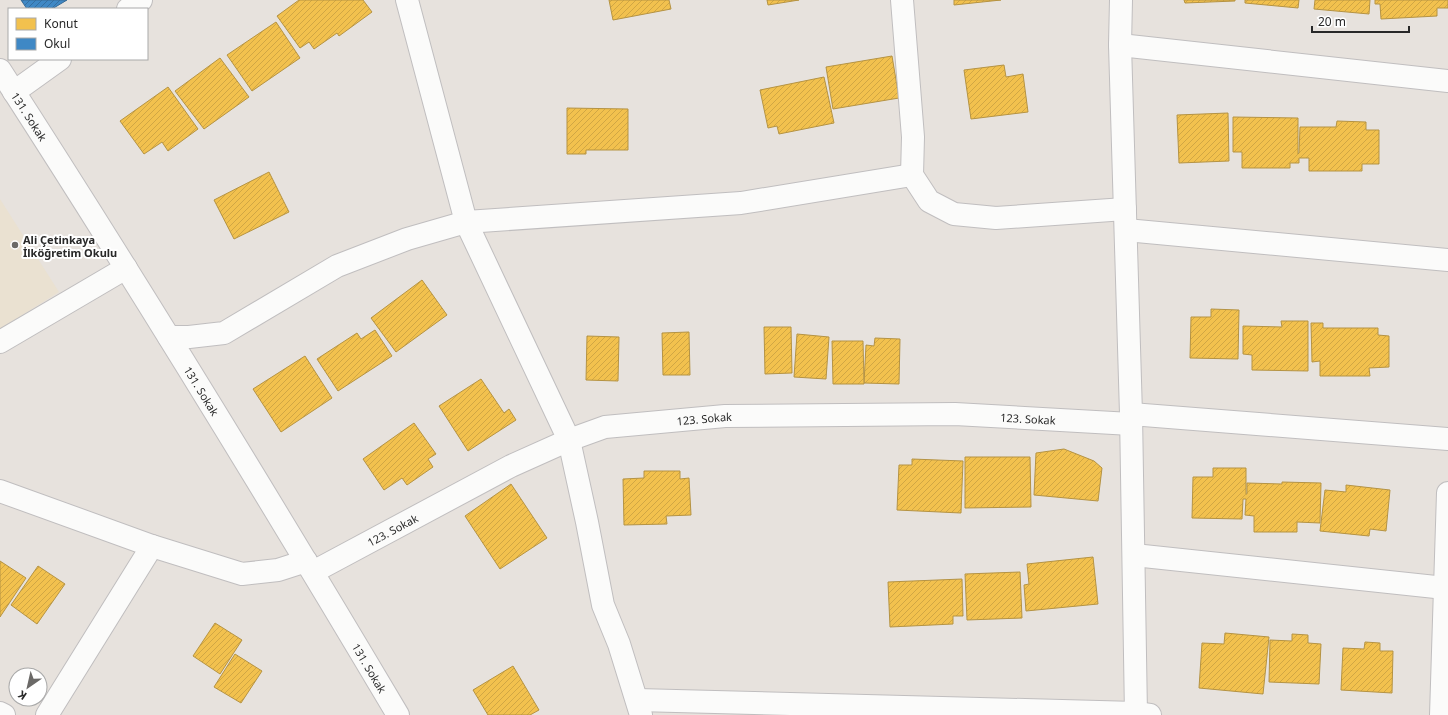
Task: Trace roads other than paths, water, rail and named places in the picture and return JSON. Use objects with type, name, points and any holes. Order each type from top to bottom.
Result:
[{"type":"street","points":[[129,8],[140,0]]},
{"type":"street","points":[[407,0],[466,222],[569,440],[588,522],[603,604],[619,644],[639,707],[1141,714],[1134,555],[1120,45],[1121,0]]},
{"type":"street","points":[[902,0],[913,137],[912,175],[929,201],[954,214],[996,218],[1126,220],[1448,260]]},
{"type":"street","points":[[1120,45],[1448,82]]},
{"type":"street","points":[[14,92],[59,60]]},
{"type":"street","name":"131. Sokak","points":[[0,70],[126,268],[310,567],[398,715]]},
{"type":"street","points":[[169,338],[224,333],[337,266],[407,239],[466,222],[741,203],[912,175]]},
{"type":"street","points":[[0,342],[126,268]]},
{"type":"street","name":"123. Sokak","points":[[0,490],[152,546],[242,574],[310,567],[511,466],[569,440],[605,427],[725,416],[956,414],[1131,419],[1448,439]]},
{"type":"street","points":[[1441,715],[1446,599],[1448,493]]},
{"type":"street","points":[[47,715],[152,546]]},
{"type":"street","points":[[1134,555],[1446,599]]},
{"type":"street","points":[[0,713],[4,715]]},
{"type":"place","name":"Ali Çetinkaya İlköğretim Okulu","points":[[15,245]]}]
